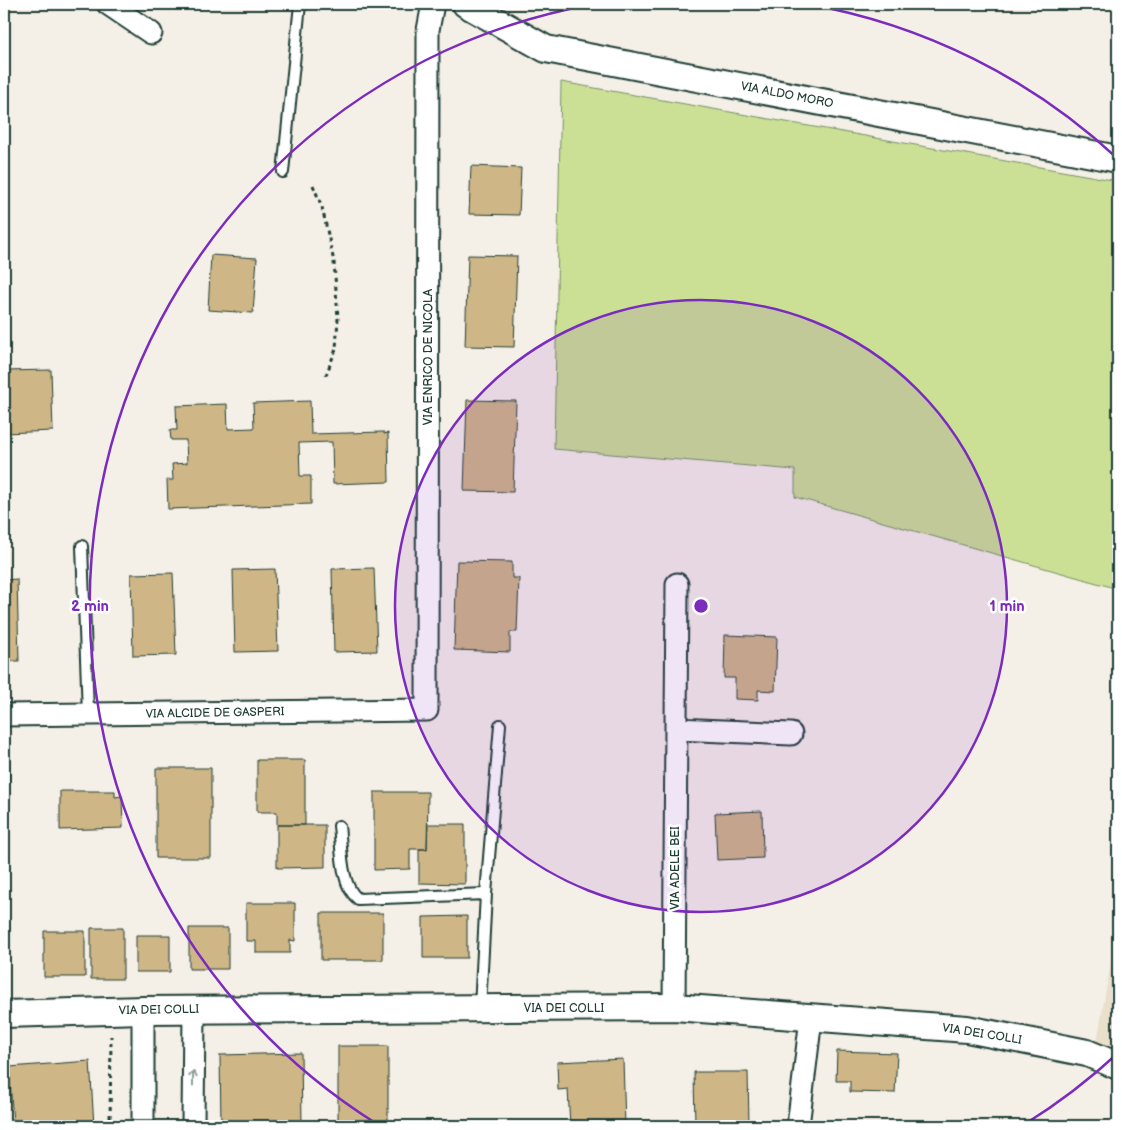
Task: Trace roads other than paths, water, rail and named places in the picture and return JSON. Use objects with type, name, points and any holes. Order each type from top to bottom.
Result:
[{"type":"street","points":[[108,4],[151,33]]},
{"type":"street","name":"VIA ENRICO DE NICOLA","points":[[427,710],[428,30],[433,4]]},
{"type":"street","name":"VIA ALDO MORO","points":[[466,4],[546,49],[1118,159]]},
{"type":"street","name":"VIA ADELE BEI","points":[[674,1007],[677,584]]},
{"type":"street","name":"VIA ALCIDE DE GASPERI","points":[[4,715],[427,710]]},
{"type":"street","points":[[676,729],[791,734]]},
{"type":"street","name":"VIA DEI COLLI","points":[[4,1014],[143,1010],[674,1007],[967,1029],[1087,1053],[1118,1066]]},
{"type":"street","points":[[143,1010],[143,1126]]},
{"type":"street","points":[[193,1126],[194,1010]]},
{"type":"street","points":[[798,1126],[811,1018]]},
{"type":"lane","points":[[283,172],[300,4]]},
{"type":"lane","points":[[82,546],[88,714]]},
{"type":"lane","points":[[480,1008],[486,894],[500,724]]},
{"type":"lane","points":[[339,826],[345,881],[352,895],[358,899],[486,894]]}]
